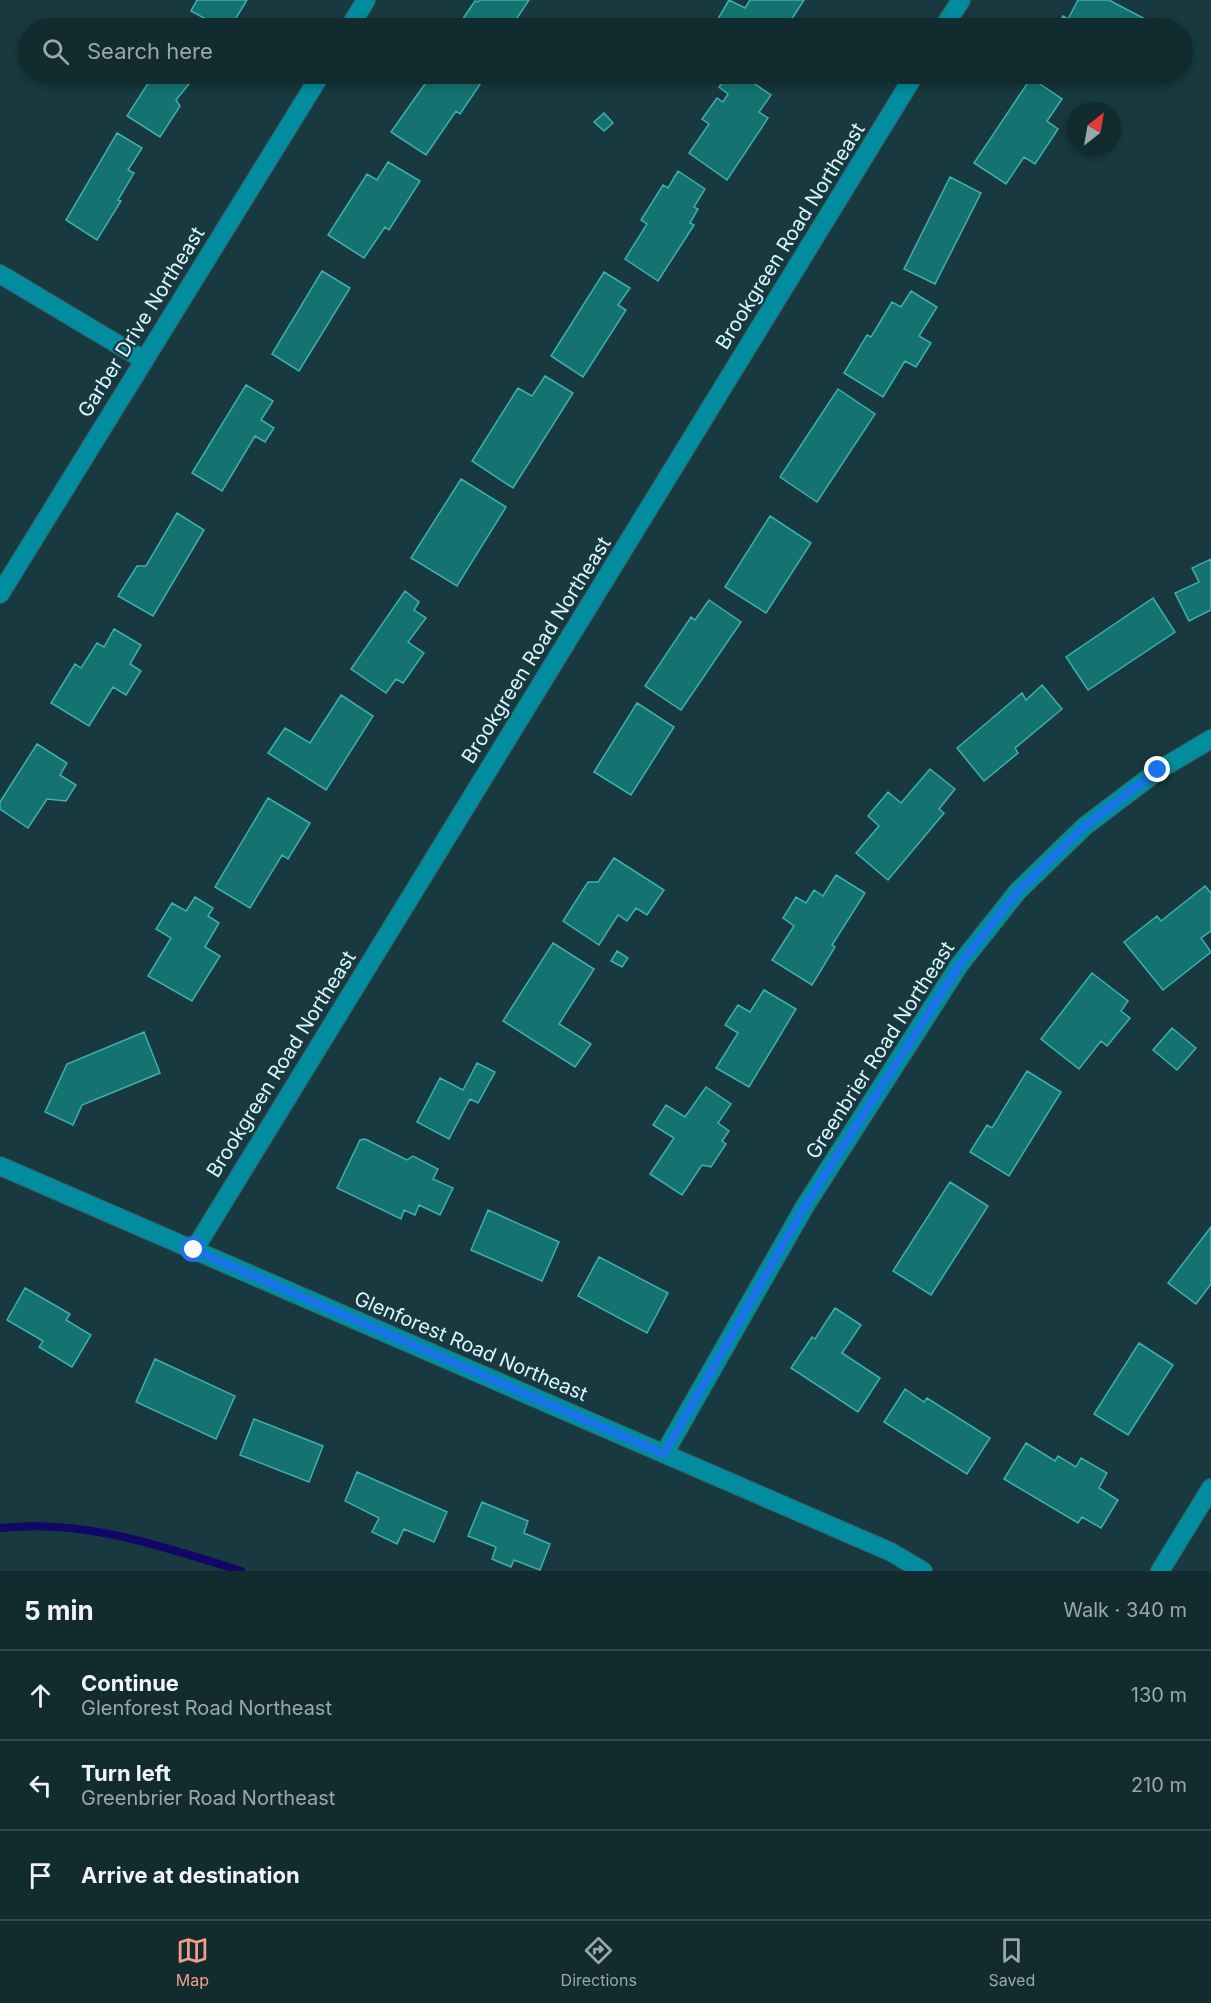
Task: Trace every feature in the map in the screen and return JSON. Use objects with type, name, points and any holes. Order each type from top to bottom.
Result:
[{"type":"street","points":[[355,18],[366,0]]},
{"type":"street","points":[[949,18],[960,0]]},
{"type":"street","name":"Garber Drive Northeast","points":[[0,594],[315,84]]},
{"type":"street","name":"Brookgreen Road Northeast","points":[[194,1250],[909,84]]},
{"type":"street","points":[[0,274],[144,360]]},
{"type":"street","name":"Greenbrier Road Northeast","points":[[664,1454],[805,1206],[960,964],[1018,891],[1085,826],[1158,770],[1211,739]]},
{"type":"street","name":"Glenforest Road Northeast","points":[[0,1166],[891,1552],[922,1571]]},
{"type":"street","points":[[1160,1571],[1211,1488]]},
{"type":"building","points":[[197,0],[247,0],[236,18],[204,18],[191,11]]},
{"type":"building","points":[[480,0],[529,0],[517,18],[463,18],[475,1]]},
{"type":"building","points":[[729,0],[745,8],[750,0],[804,0],[792,18],[719,18]]},
{"type":"building","points":[[1078,0],[1109,0],[1143,18],[1069,18]]},
{"type":"building","points":[[148,84],[189,84],[176,100],[180,106],[160,137],[127,116]]},
{"type":"building","points":[[425,84],[480,84],[460,114],[456,111],[426,155],[391,132]]},
{"type":"building","points":[[721,84],[755,84],[771,95],[759,112],[768,118],[727,180],[689,153],[709,124],[702,119],[717,98],[723,102],[728,94],[719,87]]},
{"type":"building","points":[[1027,84],[1040,84],[1062,99],[1047,121],[1058,129],[1035,164],[1024,157],[1006,184],[974,163]]},
{"type":"building","points":[[604,113],[613,123],[604,131],[594,122]]},
{"type":"building","points":[[117,133],[142,148],[128,170],[134,173],[118,200],[121,201],[97,240],[66,220]]},
{"type":"building","points":[[388,162],[420,181],[389,230],[385,227],[364,258],[328,235],[367,174],[377,180]]},
{"type":"building","points":[[678,171],[705,189],[694,207],[698,209],[690,223],[694,225],[658,281],[625,259],[647,224],[641,220],[663,185],[668,188]]},
{"type":"building","points":[[950,177],[981,193],[935,284],[904,269]]},
{"type":"building","points":[[322,271],[350,288],[299,371],[272,354]]},
{"type":"building","points":[[604,272],[630,288],[618,305],[626,310],[583,377],[551,356]]},
{"type":"building","points":[[911,291],[937,307],[919,336],[931,343],[916,367],[905,361],[883,397],[844,373],[867,335],[871,337],[892,302],[901,307]]},
{"type":"building","points":[[545,376],[573,393],[513,488],[472,461],[518,388],[532,396]]},
{"type":"building","points":[[246,385],[273,401],[261,420],[274,428],[265,442],[255,436],[222,491],[192,473]]},
{"type":"building","points":[[838,389],[875,414],[817,502],[780,477]]},
{"type":"building","points":[[461,479],[506,507],[457,586],[411,558]]},
{"type":"building","points":[[177,513],[204,530],[153,616],[118,596],[137,566],[146,566]]},
{"type":"building","points":[[770,516],[811,543],[766,613],[725,587]]},
{"type":"building","points":[[1211,559],[1211,610],[1189,621],[1175,593],[1199,582],[1192,568]]},
{"type":"building","points":[[405,591],[419,602],[414,610],[426,618],[408,642],[424,653],[403,683],[396,679],[386,693],[351,669]]},
{"type":"building","points":[[1153,598],[1175,632],[1088,690],[1066,657]]},
{"type":"building","points":[[709,600],[741,622],[681,710],[645,686],[691,617],[695,620]]},
{"type":"building","points":[[114,629],[141,645],[130,664],[141,671],[126,695],[113,687],[89,726],[51,703],[75,664],[81,668],[97,643],[104,647]]},
{"type":"building","points":[[1042,685],[1062,709],[1015,748],[1018,753],[984,781],[957,748],[1022,693],[1026,700]]},
{"type":"building","points":[[341,695],[373,716],[326,790],[268,753],[285,728],[310,743]]},
{"type":"building","points":[[637,703],[674,727],[631,795],[594,772]]},
{"type":"building","points":[[37,744],[67,763],[60,775],[76,785],[66,801],[47,799],[28,828],[0,809],[0,802]]},
{"type":"building","points":[[930,769],[955,789],[939,809],[944,813],[888,880],[856,853],[879,826],[868,816],[888,792],[901,803]]},
{"type":"building","points":[[268,798],[310,823],[288,859],[282,855],[250,908],[215,887]]},
{"type":"building","points":[[614,858],[664,890],[647,915],[636,908],[627,921],[618,915],[599,945],[563,921],[588,882],[598,882]]},
{"type":"building","points":[[836,875],[865,893],[832,945],[835,947],[812,985],[772,960],[794,926],[783,918],[796,897],[806,903],[814,890],[823,896]]},
{"type":"building","points":[[1205,886],[1211,893],[1211,931],[1201,938],[1211,952],[1163,990],[1124,942],[1157,916],[1161,921]]},
{"type":"building","points":[[195,897],[213,908],[208,916],[219,923],[205,947],[220,956],[192,1001],[148,976],[171,938],[156,929],[172,903],[186,911]]},
{"type":"building","points":[[553,943],[594,969],[559,1024],[591,1044],[575,1067],[503,1021]]},
{"type":"building","points":[[617,951],[628,958],[622,967],[611,961]]},
{"type":"building","points":[[1092,973],[1128,1001],[1121,1011],[1130,1018],[1107,1046],[1101,1041],[1079,1069],[1041,1039]]},
{"type":"building","points":[[764,990],[796,1009],[749,1087],[716,1068],[738,1033],[725,1025],[738,1005],[750,1012]]},
{"type":"building","points":[[1172,1028],[1196,1048],[1177,1070],[1153,1050]]},
{"type":"building","points":[[144,1032],[160,1073],[82,1105],[73,1125],[45,1112],[67,1064]]},
{"type":"building","points":[[477,1063],[495,1072],[478,1103],[470,1099],[449,1139],[417,1122],[440,1078],[463,1090]]},
{"type":"building","points":[[1027,1071],[1061,1092],[1009,1176],[970,1152],[987,1125],[992,1128]]},
{"type":"building","points":[[706,1087],[731,1104],[718,1123],[729,1131],[722,1141],[726,1144],[711,1167],[702,1165],[682,1195],[650,1174],[674,1138],[653,1125],[666,1105],[685,1117]]},
{"type":"building","points":[[365,1139],[407,1160],[413,1156],[438,1169],[433,1179],[453,1188],[440,1215],[419,1205],[415,1215],[404,1210],[401,1219],[337,1188],[360,1140]]},
{"type":"building","points":[[950,1182],[988,1206],[931,1295],[893,1271]]},
{"type":"building","points":[[488,1210],[559,1242],[542,1281],[471,1250]]},
{"type":"building","points":[[1211,1227],[1211,1284],[1196,1304],[1168,1283]]},
{"type":"building","points":[[599,1257],[668,1293],[647,1333],[578,1296]]},
{"type":"building","points":[[25,1288],[70,1314],[66,1320],[91,1335],[72,1367],[39,1347],[43,1341],[7,1320]]},
{"type":"building","points":[[835,1308],[861,1325],[842,1353],[880,1378],[858,1412],[791,1368],[812,1337],[815,1339]]},
{"type":"building","points":[[1139,1343],[1173,1365],[1128,1435],[1094,1414]]},
{"type":"building","points":[[155,1359],[235,1396],[216,1439],[136,1402]]},
{"type":"building","points":[[905,1389],[924,1402],[927,1398],[990,1438],[967,1474],[884,1422]]},
{"type":"building","points":[[254,1419],[323,1446],[309,1482],[240,1455]]},
{"type":"building","points":[[1026,1443],[1055,1461],[1058,1456],[1076,1467],[1081,1458],[1107,1473],[1099,1488],[1118,1500],[1101,1528],[1082,1517],[1078,1523],[1004,1479]]},
{"type":"building","points":[[357,1472],[447,1512],[434,1542],[404,1529],[397,1544],[372,1532],[379,1518],[345,1501]]},
{"type":"building","points":[[482,1502],[528,1521],[524,1533],[550,1544],[540,1570],[514,1560],[511,1567],[492,1559],[496,1547],[468,1536]]},
{"type":"waterway","points":[[0,1528],[31,1526],[93,1531],[182,1552],[241,1571]]},
{"type":"route","points":[[194,1250],[664,1454],[805,1206],[960,964],[1018,891],[1085,826],[1158,770]]}]
